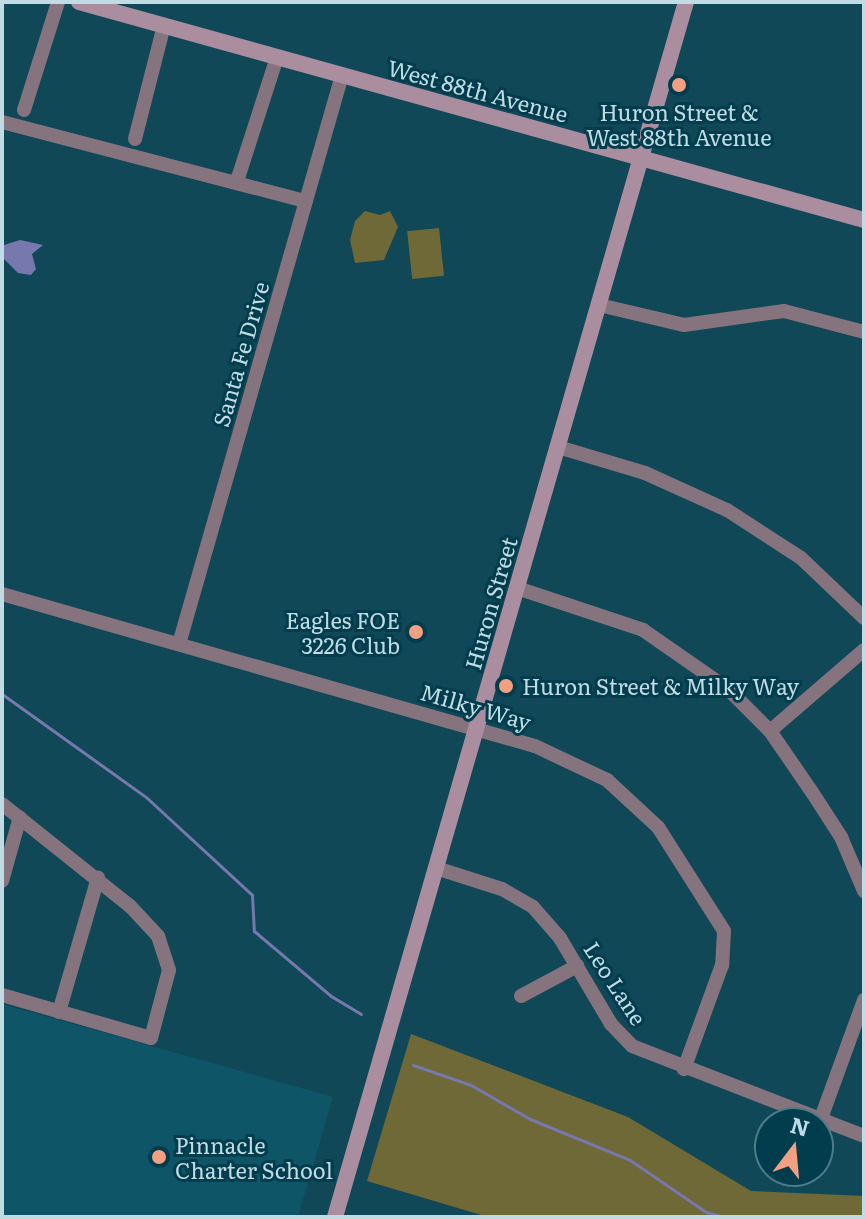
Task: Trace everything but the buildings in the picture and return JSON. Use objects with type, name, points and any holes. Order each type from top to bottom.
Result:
[{"type":"main road","name":"West 88th Avenue","points":[[79,2],[864,220]]},
{"type":"main road","name":"Huron Street","points":[[335,1217],[686,2]]},
{"type":"street","points":[[24,110],[58,2]]},
{"type":"street","points":[[135,139],[164,25]]},
{"type":"street","points":[[237,181],[277,57]]},
{"type":"street","name":"Santa Fe Drive","points":[[179,644],[342,75]]},
{"type":"street","points":[[2,122],[306,201]]},
{"type":"street","points":[[599,305],[684,325],[771,312],[799,313],[864,332]]},
{"type":"street","points":[[558,447],[645,473],[727,510],[801,558],[864,618]]},
{"type":"street","points":[[517,588],[643,630],[707,671],[770,731],[841,837],[864,891]]},
{"type":"street","name":"Milky Way","points":[[2,594],[476,729],[573,760],[607,780],[658,827],[714,908],[725,949],[684,1069]]},
{"type":"street","points":[[770,731],[864,650]]},
{"type":"street","points":[[2,804],[98,878],[158,936],[169,970],[151,1038],[2,995]]},
{"type":"street","points":[[2,881],[20,817]]},
{"type":"street","name":"Leo Lane","points":[[436,868],[523,900],[543,917],[617,1033],[632,1046],[783,1107]]},
{"type":"street","points":[[59,1012],[98,878]]},
{"type":"street","points":[[521,996],[577,966]]},
{"type":"street","points":[[825,1107],[864,1000]]},
{"type":"street","name":"Leo Lane","points":[[834,1126],[864,1136]]},
{"type":"shaded area","points":[[365,211],[380,215],[390,211],[398,227],[384,260],[355,263],[350,240],[355,221]]},
{"type":"shaded area","points":[[439,228],[444,276],[412,279],[407,231]]},
{"type":"shaded area","points":[[20,240],[43,245],[32,254],[36,269],[31,275],[18,273],[2,257],[4,245]]},
{"type":"shaded area","name":"Pinnacle Charter School","points":[[2,1004],[333,1097],[298,1217],[2,1217]]},
{"type":"shaded area","points":[[411,1034],[628,1117],[751,1191],[864,1196],[864,1217],[488,1217],[367,1181]]},
{"type":"waterway","points":[[2,694],[147,798],[252,895],[254,931],[331,996],[361,1014]]},
{"type":"waterway","points":[[413,1065],[471,1085],[530,1119],[630,1160],[706,1212],[723,1217]]},
{"type":"waterway","points":[[795,1217],[815,1217]]},
{"type":"place","name":"Huron Street & West 88th Avenue","points":[[679,85]]},
{"type":"place","name":"Eagles FOE 3226 Club","points":[[416,632]]},
{"type":"place","name":"Huron Street & Milky Way","points":[[506,686]]},
{"type":"place","name":"Pinnacle Charter School","points":[[159,1157]]}]
